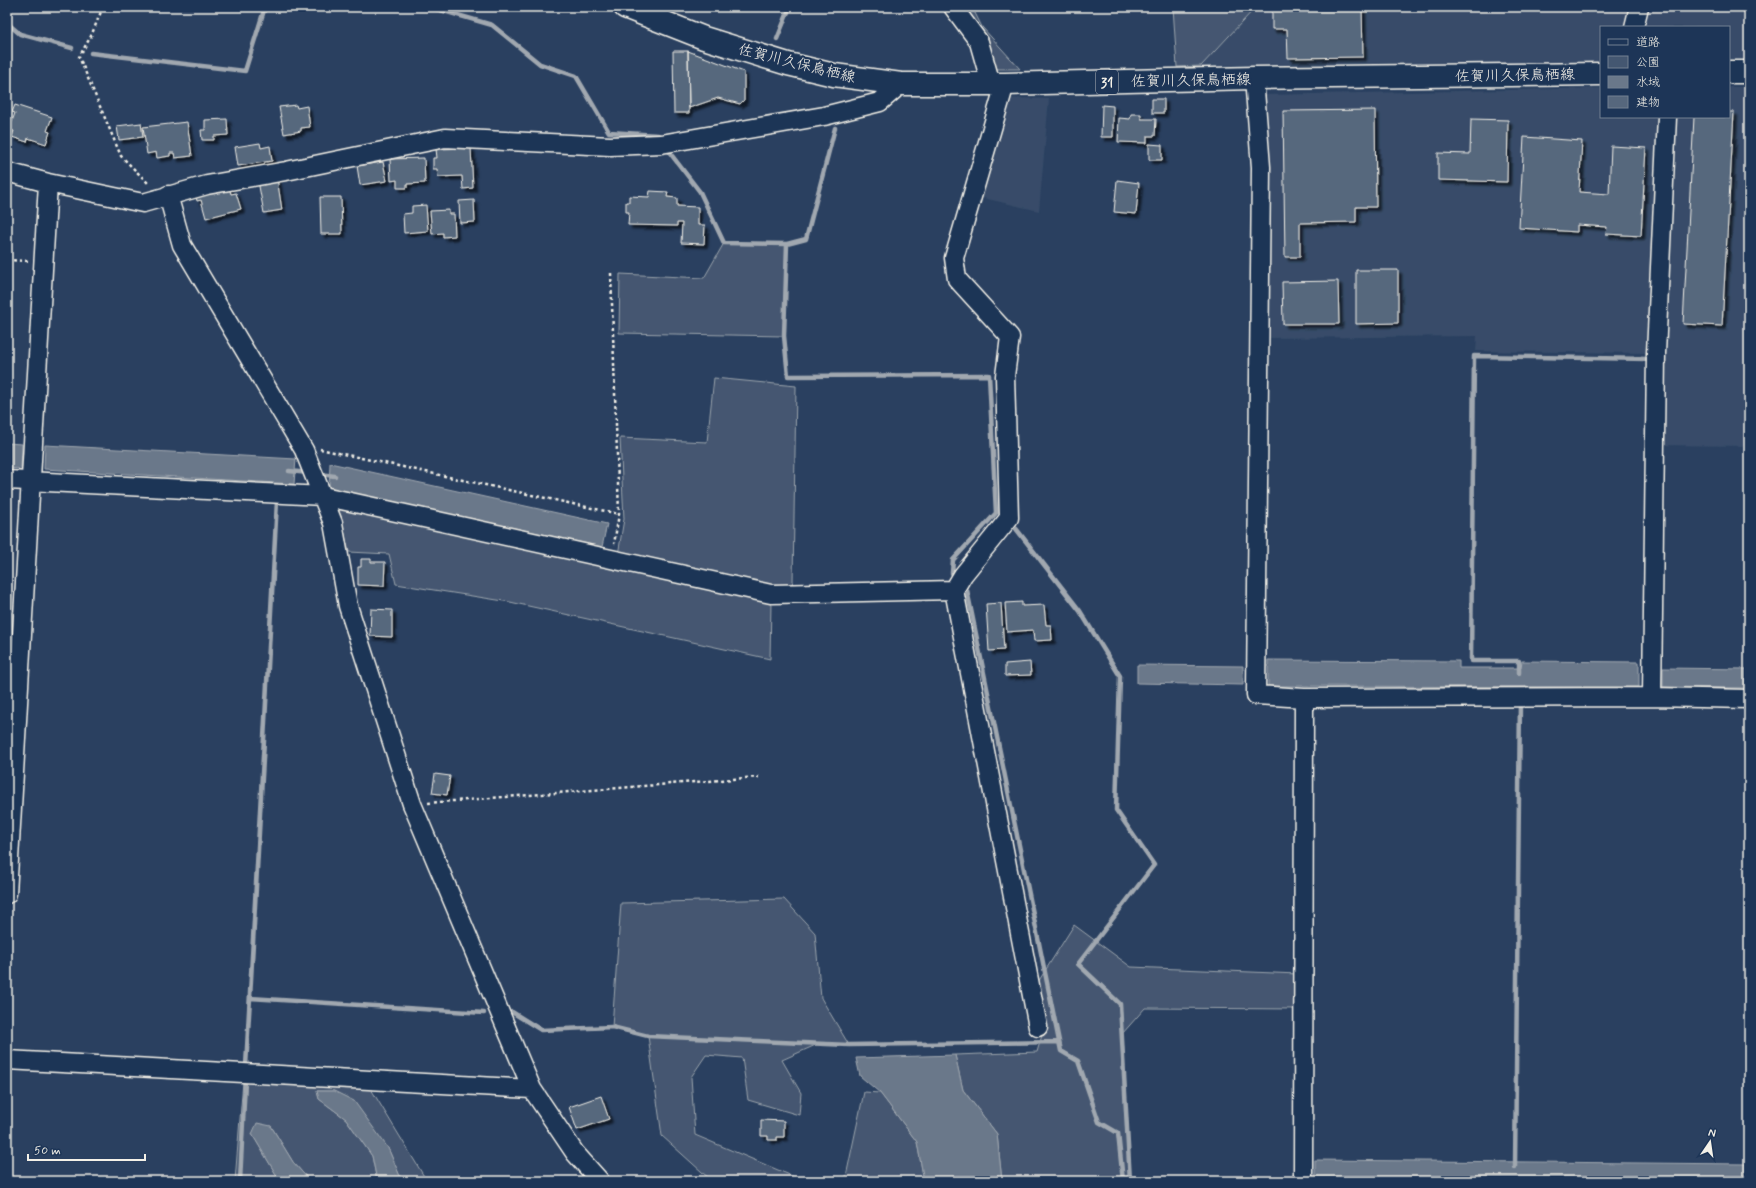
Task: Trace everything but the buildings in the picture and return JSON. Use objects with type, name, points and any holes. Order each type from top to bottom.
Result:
[{"type":"main road","name":"佐賀川久保鳥栖線","points":[[624,7],[704,38],[788,64],[834,75],[901,84],[998,84],[1254,78],[1600,74]]},
{"type":"main road","points":[[1730,72],[1749,72]]},
{"type":"street","points":[[954,7],[979,42],[998,84],[954,258],[957,279],[1010,338],[1005,376],[1009,518],[963,575],[954,590],[1038,1027]]},
{"type":"street","points":[[1634,26],[1639,7]]},
{"type":"street","points":[[1254,78],[1260,167],[1256,695],[1304,698],[1652,697],[1749,699]]},
{"type":"street","points":[[7,172],[48,183],[143,203],[207,184],[286,172],[445,138],[610,146],[661,144],[824,116],[880,102],[901,84]]},
{"type":"street","points":[[1652,697],[1656,353],[1667,118]]},
{"type":"street","points":[[7,894],[48,183]]},
{"type":"street","points":[[168,196],[182,245],[307,457],[333,523],[348,606],[412,804],[532,1089],[575,1153],[600,1181]]},
{"type":"street","points":[[7,480],[31,464],[320,489],[612,559],[772,594],[954,590]]},
{"type":"street","points":[[1302,1181],[1304,698]]},
{"type":"street","points":[[7,1060],[532,1089]]},
{"type":"path","points":[[103,7],[91,36],[79,57],[122,156],[153,189],[168,196]]},
{"type":"path","points":[[611,273],[619,514],[612,559]]},
{"type":"path","points":[[307,457],[320,448],[619,514]]},
{"type":"path","points":[[412,804],[759,777]]},
{"type":"shaded area","points":[[1256,7],[1713,7],[1749,13],[1749,59],[1730,60],[1730,26],[1600,26],[1600,63],[1201,66]]},
{"type":"shaded area","points":[[1730,87],[1749,87],[1749,446],[1652,445],[1652,353],[1476,351],[1477,336],[1267,338],[1263,95],[1600,88],[1600,118],[1730,118]]},
{"type":"shaded area","points":[[1006,98],[1049,99],[1039,211],[979,197]]},
{"type":"green space","points":[[960,7],[972,7],[982,27],[1020,69],[994,69]]},
{"type":"green space","points":[[1173,7],[1256,7],[1201,66],[1177,67]]},
{"type":"green space","points":[[724,243],[787,244],[784,336],[619,333],[620,274],[704,278]]},
{"type":"green space","points":[[714,378],[796,386],[793,582],[771,602],[770,659],[510,602],[396,584],[389,554],[349,552],[338,508],[616,567],[624,519],[620,438],[707,442]]},
{"type":"green space","points":[[784,899],[815,933],[821,998],[849,1045],[818,1044],[782,1060],[801,1093],[799,1115],[748,1100],[742,1058],[706,1055],[691,1077],[695,1135],[804,1181],[712,1181],[662,1136],[648,1036],[612,1027],[621,903]]},
{"type":"green space","points":[[1074,925],[1131,967],[1298,974],[1298,1009],[1145,1008],[1122,1034],[1130,1181],[1002,1181],[997,1134],[963,1090],[955,1055],[1037,1052],[1045,1025],[1038,982]]},
{"type":"green space","points":[[243,1081],[371,1089],[425,1178],[425,1181],[402,1181],[388,1148],[334,1091],[317,1091],[319,1099],[346,1119],[372,1156],[377,1181],[310,1181],[293,1162],[271,1126],[252,1134],[280,1181],[235,1181]]},
{"type":"green space","points":[[864,1092],[880,1093],[917,1142],[924,1181],[845,1181]]},
{"type":"water","points":[[7,443],[22,444],[21,469],[7,468]]},
{"type":"water","points":[[45,445],[296,459],[294,484],[44,469]]},
{"type":"water","points":[[330,463],[607,524],[602,547],[329,488]]},
{"type":"water","points":[[1268,660],[1459,661],[1459,668],[1521,668],[1522,661],[1639,662],[1639,687],[1268,686]]},
{"type":"water","points":[[1137,665],[1243,666],[1243,685],[1137,683]]},
{"type":"water","points":[[1663,668],[1749,669],[1749,688],[1663,687]]},
{"type":"water","points":[[955,1055],[963,1090],[997,1134],[1002,1181],[924,1181],[917,1142],[880,1093],[860,1076],[856,1058]]},
{"type":"water","points":[[317,1091],[334,1091],[354,1101],[388,1148],[402,1181],[377,1181],[372,1156],[346,1119],[319,1099]]},
{"type":"water","points":[[257,1123],[271,1126],[293,1162],[310,1181],[280,1181],[252,1134]]},
{"type":"water","points":[[1315,1160],[1749,1164],[1749,1181],[1469,1181],[1315,1178]]},
{"type":"waterway","points":[[91,53],[245,71],[265,7]]},
{"type":"waterway","points":[[430,7],[492,25],[540,64],[576,76],[609,132],[658,135]]},
{"type":"waterway","points":[[777,39],[790,7]]},
{"type":"waterway","points":[[7,23],[20,34],[72,48]]},
{"type":"waterway","points":[[835,128],[806,239],[787,244],[784,336],[788,376],[989,375],[996,513],[953,560],[952,573],[956,578]]},
{"type":"waterway","points":[[670,153],[700,192],[724,243],[787,244]]},
{"type":"waterway","points":[[1519,673],[1519,661],[1471,661],[1474,356],[1648,359],[1649,356]]},
{"type":"waterway","points":[[289,471],[309,473]]},
{"type":"waterway","points":[[319,474],[335,476]]},
{"type":"waterway","points":[[277,501],[250,998],[246,1066],[277,501]]},
{"type":"waterway","points":[[1014,526],[1080,611],[1120,676],[1116,810],[1154,865],[1078,964],[1120,1004],[1130,1181]]},
{"type":"waterway","points":[[962,585],[967,590],[1061,1051],[1078,1061],[1099,1122],[1118,1133],[1123,1181]]},
{"type":"waterway","points":[[1515,1167],[1520,701]]},
{"type":"waterway","points":[[250,998],[484,1013]]},
{"type":"waterway","points":[[512,1012],[541,1030],[612,1027],[648,1036],[849,1045],[1059,1042]]},
{"type":"waterway","points":[[240,1181],[245,1082]]}]
